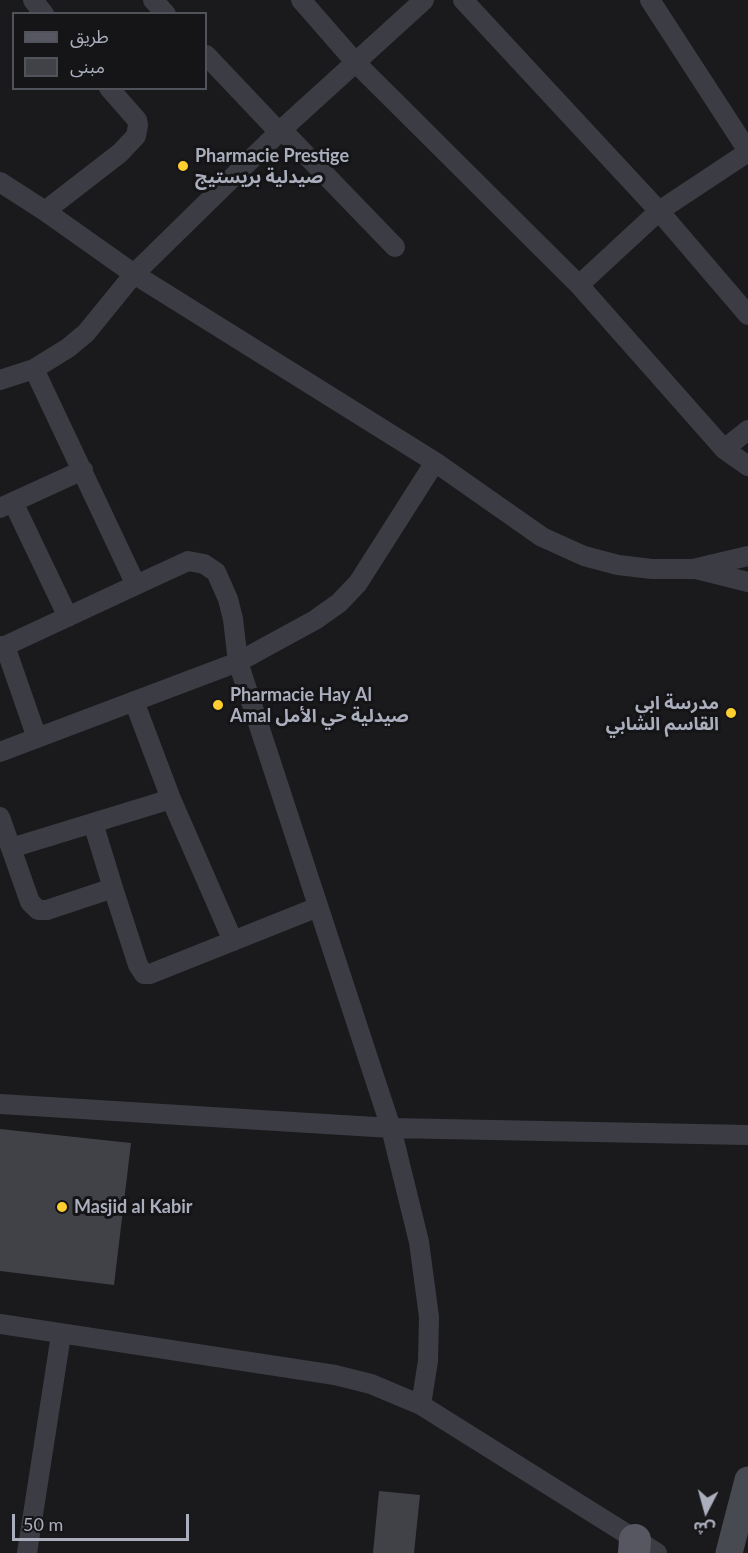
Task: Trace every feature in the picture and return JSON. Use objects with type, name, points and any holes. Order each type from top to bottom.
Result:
[{"type":"main road","points":[[729,1553],[748,1480]]},
{"type":"street","points":[[33,0],[42,12]]},
{"type":"street","points":[[153,0],[164,12]]},
{"type":"street","points":[[301,0],[356,63],[579,285],[724,449],[748,465]]},
{"type":"street","points":[[0,380],[34,369],[68,348],[86,333],[134,274],[281,131],[424,0]]},
{"type":"street","points":[[463,0],[659,211],[748,315]]},
{"type":"street","points":[[579,285],[659,211],[748,152],[650,0]]},
{"type":"street","points":[[207,56],[395,247]]},
{"type":"street","points":[[45,211],[120,153],[136,136],[137,120],[111,90]]},
{"type":"street","points":[[0,182],[134,274],[435,462],[542,537],[585,556],[618,565],[652,569],[693,569],[748,556]]},
{"type":"street","points":[[34,369],[136,585]]},
{"type":"street","points":[[724,449],[748,430]]},
{"type":"street","points":[[0,752],[238,662],[315,620],[339,603],[358,583],[435,462]]},
{"type":"street","points":[[68,616],[6,505],[83,470]]},
{"type":"street","points":[[37,738],[2,646],[188,561],[204,564],[216,572],[228,599],[233,619],[238,662],[391,1128],[419,1242],[426,1284],[429,1317],[428,1361],[421,1405]]},
{"type":"street","points":[[693,569],[748,582]]},
{"type":"street","points":[[134,701],[171,799],[233,941]]},
{"type":"street","points":[[11,848],[171,799]]},
{"type":"street","points":[[0,817],[30,902],[38,910],[46,910],[113,888]]},
{"type":"street","points":[[93,823],[138,965],[144,974],[150,974],[318,907]]},
{"type":"street","points":[[0,1104],[391,1128],[748,1135]]},
{"type":"street","points":[[0,1324],[335,1375],[371,1384],[421,1405],[646,1549]]},
{"type":"street","points":[[27,1553],[61,1335]]},
{"type":"building","name":"Masjid al Kabir","points":[[0,1129],[131,1143],[114,1285],[0,1271]]},
{"type":"building","points":[[379,1491],[420,1495],[414,1553],[373,1553]]},
{"type":"place","name":"Pharmacie Prestige صيدلية بريستيج","points":[[183,166]]},
{"type":"place","name":"Pharmacie Hay Al Amal صيدلية حي الأمل","points":[[218,705]]},
{"type":"place","name":"مدرسة ابي القاسم الشابي","points":[[731,713]]},
{"type":"place","name":"Masjid al Kabir","points":[[62,1207]]}]
